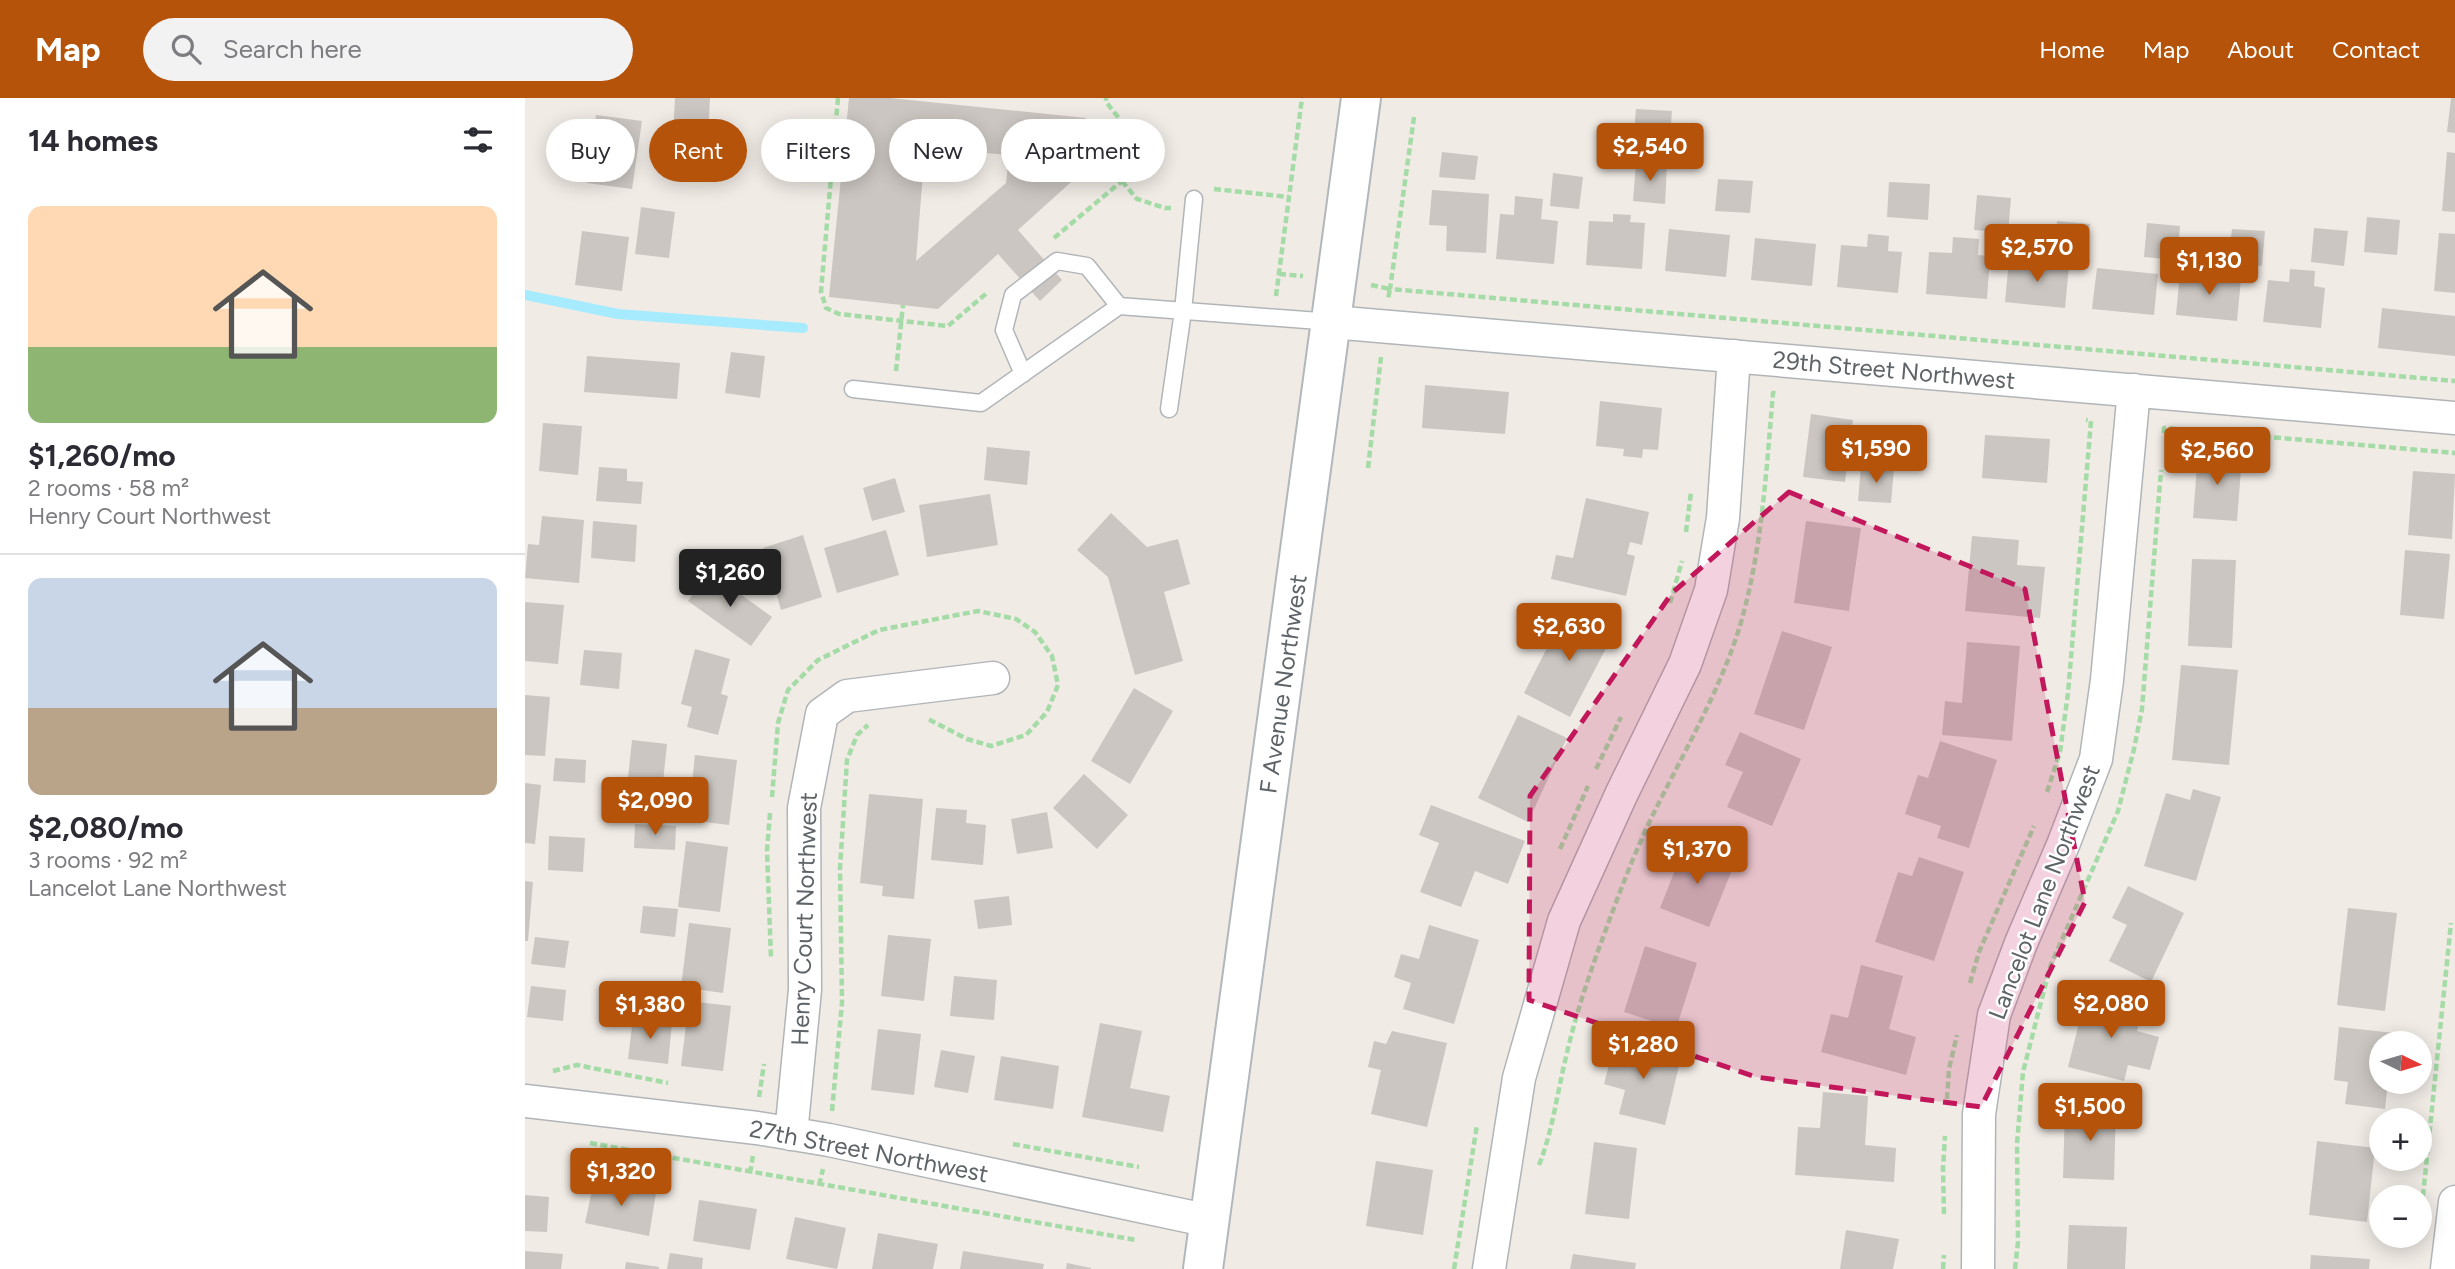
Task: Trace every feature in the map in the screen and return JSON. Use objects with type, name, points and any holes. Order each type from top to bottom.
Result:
[{"type":"main road","name":"F Avenue Northwest","points":[[1203,1269],[1361,98]]},
{"type":"street","name":"29th Street Northwest","points":[[1332,322],[2455,418]]},
{"type":"street","points":[[1489,1269],[1519,1078],[1564,921],[1621,795],[1685,664],[1711,590],[1723,518],[1734,356]]},
{"type":"street","name":"Lancelot Lane Northwest","points":[[1978,1269],[1979,1114],[1994,1015],[2096,759],[2108,666],[2134,390]]},
{"type":"street","name":"Henry Court Northwest","points":[[790,1134],[805,990],[804,808],[822,714],[847,696],[993,678]]},
{"type":"street","name":"27th Street Northwest","points":[[525,1101],[757,1128],[1210,1221]]},
{"type":"street","points":[[2447,1269],[2455,1202]]},
{"type":"lane","points":[[1169,409],[1183,311],[1194,199]]},
{"type":"lane","points":[[1023,374],[1004,330],[1013,295],[1058,261],[1087,266],[1119,306]]},
{"type":"lane","points":[[853,388],[981,404],[1119,306],[1332,322]]},
{"type":"path","points":[[838,98],[821,291],[826,307],[839,314],[948,326],[989,292]]},
{"type":"path","points":[[1051,241],[1122,181],[1132,152],[1126,127],[1105,98]]},
{"type":"path","points":[[1273,318],[1302,98]]},
{"type":"path","points":[[1388,301],[1414,117]]},
{"type":"path","points":[[1370,285],[1391,289],[2455,381]]},
{"type":"path","points":[[894,393],[903,305]]},
{"type":"path","points":[[1368,468],[1382,351]]},
{"type":"path","points":[[1537,1170],[1547,1145],[1566,1056],[1590,973],[1646,829],[1716,685],[1738,631],[1753,573],[1762,515],[1773,393],[1787,395]]},
{"type":"path","points":[[2045,798],[2060,752],[2065,717],[2082,530],[2091,421],[2078,419]]},
{"type":"path","points":[[2163,442],[2164,428],[2455,453]]},
{"type":"path","points":[[2015,1269],[2018,1242],[2017,1144],[2023,1072],[2050,967],[2118,811],[2134,749],[2142,709],[2161,469]]},
{"type":"path","points":[[1685,540],[1691,489]]},
{"type":"path","points":[[1669,607],[1684,553]]},
{"type":"path","points":[[771,800],[778,723],[788,690],[818,660],[879,630],[978,611],[1016,619],[1035,632],[1052,656],[1058,685],[1047,712],[1026,735],[991,746],[967,739],[923,717]]},
{"type":"path","points":[[1594,772],[1624,711]]},
{"type":"path","points":[[845,1114],[832,1111],[842,1003],[840,868],[847,760],[857,734],[871,722]]},
{"type":"path","points":[[1558,853],[1589,783]]},
{"type":"path","points":[[770,812],[767,850],[771,971]]},
{"type":"path","points":[[1968,989],[1979,952],[2036,822]]},
{"type":"path","points":[[2424,1185],[2451,923]]},
{"type":"path","points":[[1947,1105],[1949,1069],[1958,1028]]},
{"type":"path","points":[[746,1096],[759,1098],[764,1060]]},
{"type":"path","points":[[549,1072],[577,1065],[679,1085]]},
{"type":"path","points":[[1454,1269],[1479,1117]]},
{"type":"path","points":[[1944,1219],[1945,1129]]},
{"type":"path","points":[[586,1142],[1140,1241]]},
{"type":"path","points":[[1006,1143],[1139,1167]]},
{"type":"path","points":[[750,1173],[753,1153]]},
{"type":"path","points":[[820,1185],[824,1167]]},
{"type":"path","points":[[1943,1269],[1945,1245]]},
{"type":"highlighted area","points":[[1789,492],[2025,589],[2085,902],[1981,1107],[1756,1077],[1529,1000],[1530,796],[1672,593]]},
{"type":"building","points":[[675,98],[710,98],[709,119],[674,119]]},
{"type":"building","points":[[849,98],[890,98],[1086,118],[1001,119],[1001,154],[987,153],[987,119],[889,119],[889,182],[922,182],[916,261],[1006,182],[1071,182],[1018,230],[1062,280],[1040,301],[998,254],[938,309],[829,297],[841,182],[875,182],[875,119],[847,119]]},
{"type":"building","points":[[2451,98],[2455,98],[2455,133],[2447,132]]},
{"type":"building","points":[[1636,109],[1672,111],[1669,148],[1633,145]]},
{"type":"building","points":[[596,115],[627,119],[595,119]]},
{"type":"building","points":[[635,120],[642,121],[635,169]]},
{"type":"building","points":[[1442,152],[1478,156],[1475,180],[1439,177]]},
{"type":"building","points":[[2447,152],[2455,153],[2455,212],[2442,211]]},
{"type":"building","points":[[1636,163],[1667,165],[1665,204],[1633,201]]},
{"type":"building","points":[[1553,173],[1583,177],[1579,209],[1550,206]]},
{"type":"building","points":[[1718,179],[1753,181],[1750,213],[1715,211]]},
{"type":"building","points":[[587,182],[633,182],[632,189]]},
{"type":"building","points":[[1889,182],[1930,184],[1928,220],[1887,217]]},
{"type":"building","points":[[1432,190],[1489,194],[1486,253],[1446,251],[1447,226],[1429,225]]},
{"type":"building","points":[[1977,195],[2011,198],[2008,233],[1974,230]]},
{"type":"building","points":[[1515,196],[1543,199],[1541,219],[1558,221],[1554,264],[1496,259],[1500,214],[1514,215]]},
{"type":"building","points":[[641,207],[675,212],[669,258],[635,254]]},
{"type":"building","points":[[1613,214],[1631,215],[1630,222],[1645,223],[1642,269],[1586,265],[1589,221],[1613,222]]},
{"type":"building","points":[[2367,217],[2400,220],[2397,255],[2364,252]]},
{"type":"building","points":[[2057,221],[2090,224],[2087,258],[2053,255]]},
{"type":"building","points":[[2147,223],[2180,226],[2177,260],[2144,257]]},
{"type":"building","points":[[2314,228],[2348,231],[2344,266],[2311,262]]},
{"type":"building","points":[[1669,229],[1730,235],[1726,277],[1665,271]]},
{"type":"building","points":[[2232,229],[2265,231],[2262,266],[2228,263]]},
{"type":"building","points":[[582,231],[629,237],[622,291],[575,285]]},
{"type":"building","points":[[2439,233],[2455,234],[2455,293],[2434,291]]},
{"type":"building","points":[[1868,234],[1889,236],[1888,251],[1902,252],[1898,293],[1837,287],[1841,245],[1867,247]]},
{"type":"building","points":[[1953,237],[1979,239],[1978,255],[1990,256],[1987,299],[1926,294],[1929,252],[1952,253]]},
{"type":"building","points":[[1755,238],[1816,244],[1812,286],[1751,280]]},
{"type":"building","points":[[2009,260],[2069,266],[2065,308],[2005,302]]},
{"type":"building","points":[[2097,268],[2158,274],[2154,315],[2092,309]]},
{"type":"building","points":[[2290,269],[2315,271],[2314,286],[2325,288],[2321,328],[2263,322],[2268,280],[2289,282]]},
{"type":"building","points":[[2180,273],[2241,279],[2237,321],[2176,315]]},
{"type":"building","points":[[2382,308],[2455,316],[2455,356],[2378,348]]},
{"type":"building","points":[[731,352],[765,356],[760,398],[725,393]]},
{"type":"building","points":[[587,356],[680,363],[677,399],[584,392]]},
{"type":"building","points":[[1425,385],[1509,392],[1505,434],[1422,428]]},
{"type":"building","points":[[1600,401],[1662,408],[1658,450],[1643,449],[1642,458],[1623,456],[1624,449],[1596,446]]},
{"type":"building","points":[[1811,414],[1853,420],[1845,482],[1803,477]]},
{"type":"building","points":[[543,423],[582,426],[578,475],[539,471]]},
{"type":"building","points":[[1985,435],[2050,439],[2047,483],[1982,478]]},
{"type":"building","points":[[987,447],[1030,451],[1027,485],[984,480]]},
{"type":"building","points":[[2198,453],[2242,457],[2237,521],[2193,518]]},
{"type":"building","points":[[1861,466],[1894,469],[1891,503],[1858,501]]},
{"type":"building","points":[[599,467],[627,469],[627,481],[643,482],[641,504],[596,501]]},
{"type":"building","points":[[2413,471],[2455,474],[2452,539],[2408,535]]},
{"type":"building","points":[[895,478],[905,512],[872,521],[863,488]]},
{"type":"building","points":[[990,494],[998,545],[927,557],[919,505]]},
{"type":"building","points":[[1586,498],[1649,512],[1642,545],[1630,542],[1627,554],[1635,556],[1626,596],[1551,579],[1556,555],[1573,558]]},
{"type":"building","points":[[1111,513],[1147,547],[1178,539],[1190,584],[1164,592],[1183,661],[1135,675],[1108,577],[1077,550]]},
{"type":"building","points":[[542,516],[584,520],[579,583],[525,578],[528,544],[539,545]]},
{"type":"building","points":[[593,521],[637,525],[635,562],[591,558]]},
{"type":"building","points":[[1806,521],[1861,528],[1849,611],[1794,603]]},
{"type":"building","points":[[886,530],[899,575],[837,593],[824,548]]},
{"type":"building","points":[[803,535],[822,597],[781,610],[763,548]]},
{"type":"building","points":[[1972,536],[2019,540],[2017,565],[2045,567],[2040,618],[1965,611]]},
{"type":"building","points":[[2405,550],[2450,554],[2444,619],[2400,615]]},
{"type":"building","points":[[2192,559],[2236,560],[2232,648],[2188,646]]},
{"type":"building","points":[[710,572],[772,617],[751,646],[688,601]]},
{"type":"building","points":[[525,602],[564,605],[558,664],[525,661]]},
{"type":"building","points":[[1567,609],[1614,633],[1570,717],[1524,693]]},
{"type":"building","points":[[1782,631],[1832,647],[1804,730],[1754,714]]},
{"type":"building","points":[[1967,642],[2020,646],[2012,741],[1942,735],[1945,701],[1962,703]]},
{"type":"building","points":[[695,649],[730,659],[721,694],[728,696],[718,735],[687,727],[692,707],[681,704]]},
{"type":"building","points":[[584,650],[622,653],[619,689],[580,685]]},
{"type":"building","points":[[2181,665],[2238,670],[2229,765],[2172,760]]},
{"type":"building","points":[[1134,688],[1173,711],[1130,784],[1091,761]]},
{"type":"building","points":[[525,695],[550,697],[545,756],[525,755]]},
{"type":"building","points":[[1518,715],[1567,738],[1528,822],[1478,798]]},
{"type":"building","points":[[1740,732],[1801,759],[1772,826],[1727,807],[1743,772],[1725,765]]},
{"type":"building","points":[[632,740],[667,744],[663,782],[628,778]]},
{"type":"building","points":[[1940,741],[1997,760],[1969,848],[1937,838],[1941,826],[1905,814],[1918,775],[1928,778]]},
{"type":"building","points":[[695,755],[737,760],[729,825],[688,820]]},
{"type":"building","points":[[555,758],[586,760],[585,783],[553,781]]},
{"type":"building","points":[[1084,774],[1128,815],[1097,849],[1053,808]]},
{"type":"building","points":[[525,783],[541,785],[535,844],[525,843]]},
{"type":"building","points":[[2193,789],[2221,797],[2196,881],[2144,866],[2166,793],[2190,800]]},
{"type":"building","points":[[869,794],[923,799],[914,899],[882,896],[883,886],[860,883]]},
{"type":"building","points":[[1431,805],[1525,841],[1508,884],[1475,871],[1461,907],[1420,892],[1439,843],[1419,835]]},
{"type":"building","points":[[936,808],[967,810],[966,823],[986,825],[983,865],[931,860]]},
{"type":"building","points":[[1047,812],[1053,848],[1017,854],[1011,819]]},
{"type":"building","points":[[635,824],[676,826],[675,850],[634,848]]},
{"type":"building","points":[[549,836],[585,838],[583,872],[548,870]]},
{"type":"building","points":[[686,841],[728,847],[720,912],[678,907]]},
{"type":"building","points":[[1685,845],[1734,865],[1709,927],[1660,908]]},
{"type":"building","points":[[1919,857],[1964,872],[1934,961],[1875,942],[1898,872],[1912,876]]},
{"type":"building","points":[[525,881],[533,882],[528,941],[525,941]]},
{"type":"building","points":[[2128,886],[2184,913],[2151,982],[2109,961],[2127,925],[2112,918]]},
{"type":"building","points":[[1009,896],[1012,925],[978,929],[974,900]]},
{"type":"building","points":[[643,906],[678,909],[675,937],[640,933]]},
{"type":"building","points":[[2348,908],[2397,913],[2385,1011],[2337,1005]]},
{"type":"building","points":[[689,923],[731,928],[723,993],[681,987]]},
{"type":"building","points":[[1429,925],[1479,940],[1454,1024],[1403,1009],[1411,983],[1394,977],[1401,954],[1419,959]]},
{"type":"building","points":[[888,935],[931,939],[924,1001],[881,996]]},
{"type":"building","points":[[535,937],[569,941],[565,968],[531,964]]},
{"type":"building","points":[[1645,946],[1697,963],[1676,1029],[1624,1012]]},
{"type":"building","points":[[1861,965],[1903,976],[1889,1029],[1916,1037],[1906,1075],[1821,1052],[1831,1014],[1848,1018]]},
{"type":"building","points":[[954,976],[997,980],[994,1020],[950,1016]]},
{"type":"building","points":[[531,986],[566,990],[563,1021],[527,1017]]},
{"type":"building","points":[[2086,995],[2142,1009],[2137,1031],[2159,1037],[2150,1070],[2128,1065],[2124,1081],[2068,1067]]},
{"type":"building","points":[[689,1001],[731,1006],[723,1071],[681,1066]]},
{"type":"building","points":[[633,1018],[672,1022],[668,1064],[628,1059]]},
{"type":"building","points":[[1100,1023],[1142,1031],[1130,1088],[1170,1096],[1163,1132],[1082,1117]]},
{"type":"building","points":[[2339,1027],[2376,1031],[2369,1031],[2369,1094],[2387,1094],[2385,1108],[2345,1104],[2348,1082],[2334,1080]]},
{"type":"building","points":[[878,1029],[921,1034],[914,1095],[871,1090]]},
{"type":"building","points":[[1392,1031],[1447,1043],[1427,1127],[1371,1114],[1381,1070],[1368,1067],[1374,1041],[1386,1044]]},
{"type":"building","points":[[1615,1041],[1681,1057],[1665,1125],[1619,1114],[1625,1090],[1604,1084]]},
{"type":"building","points":[[941,1050],[975,1056],[968,1093],[934,1087]]},
{"type":"building","points":[[1001,1056],[1059,1066],[1053,1109],[994,1100]]},
{"type":"building","points":[[1823,1092],[1868,1096],[1865,1145],[1896,1148],[1894,1182],[1795,1175],[1798,1127],[1820,1128]]},
{"type":"building","points":[[2065,1107],[2116,1108],[2114,1180],[2063,1178]]},
{"type":"building","points":[[2317,1141],[2369,1147],[2369,1171],[2373,1171],[2367,1222],[2309,1215]]},
{"type":"building","points":[[1594,1142],[1637,1148],[1629,1219],[1585,1214]]},
{"type":"building","points":[[1376,1161],[1433,1170],[1423,1235],[1366,1226]]},
{"type":"building","points":[[594,1181],[656,1193],[649,1236],[585,1223]]},
{"type":"building","points":[[525,1195],[549,1197],[547,1232],[525,1231]]},
{"type":"building","points":[[699,1200],[757,1209],[750,1250],[693,1241]]},
{"type":"building","points":[[795,1217],[846,1228],[837,1269],[786,1259]]},
{"type":"building","points":[[2069,1225],[2127,1227],[2125,1269],[2067,1269]]},
{"type":"building","points":[[1846,1230],[1899,1239],[1893,1269],[1840,1269]]},
{"type":"building","points":[[878,1233],[938,1244],[933,1269],[872,1269]]},
{"type":"building","points":[[525,1251],[563,1254],[561,1269],[525,1269]]},
{"type":"building","points":[[963,1251],[1044,1264],[1043,1269],[960,1269]]},
{"type":"building","points":[[670,1253],[703,1258],[702,1269],[667,1269]]},
{"type":"building","points":[[1573,1254],[1636,1263],[1635,1269],[1570,1269]]},
{"type":"building","points":[[2311,1255],[2370,1259],[2369,1269],[2310,1269]]},
{"type":"building","points":[[626,1262],[659,1267],[659,1269],[625,1269]]},
{"type":"building","points":[[1067,1263],[1091,1268],[1091,1269],[1066,1269]]},
{"type":"waterway","points":[[525,295],[618,314],[803,328]]}]
